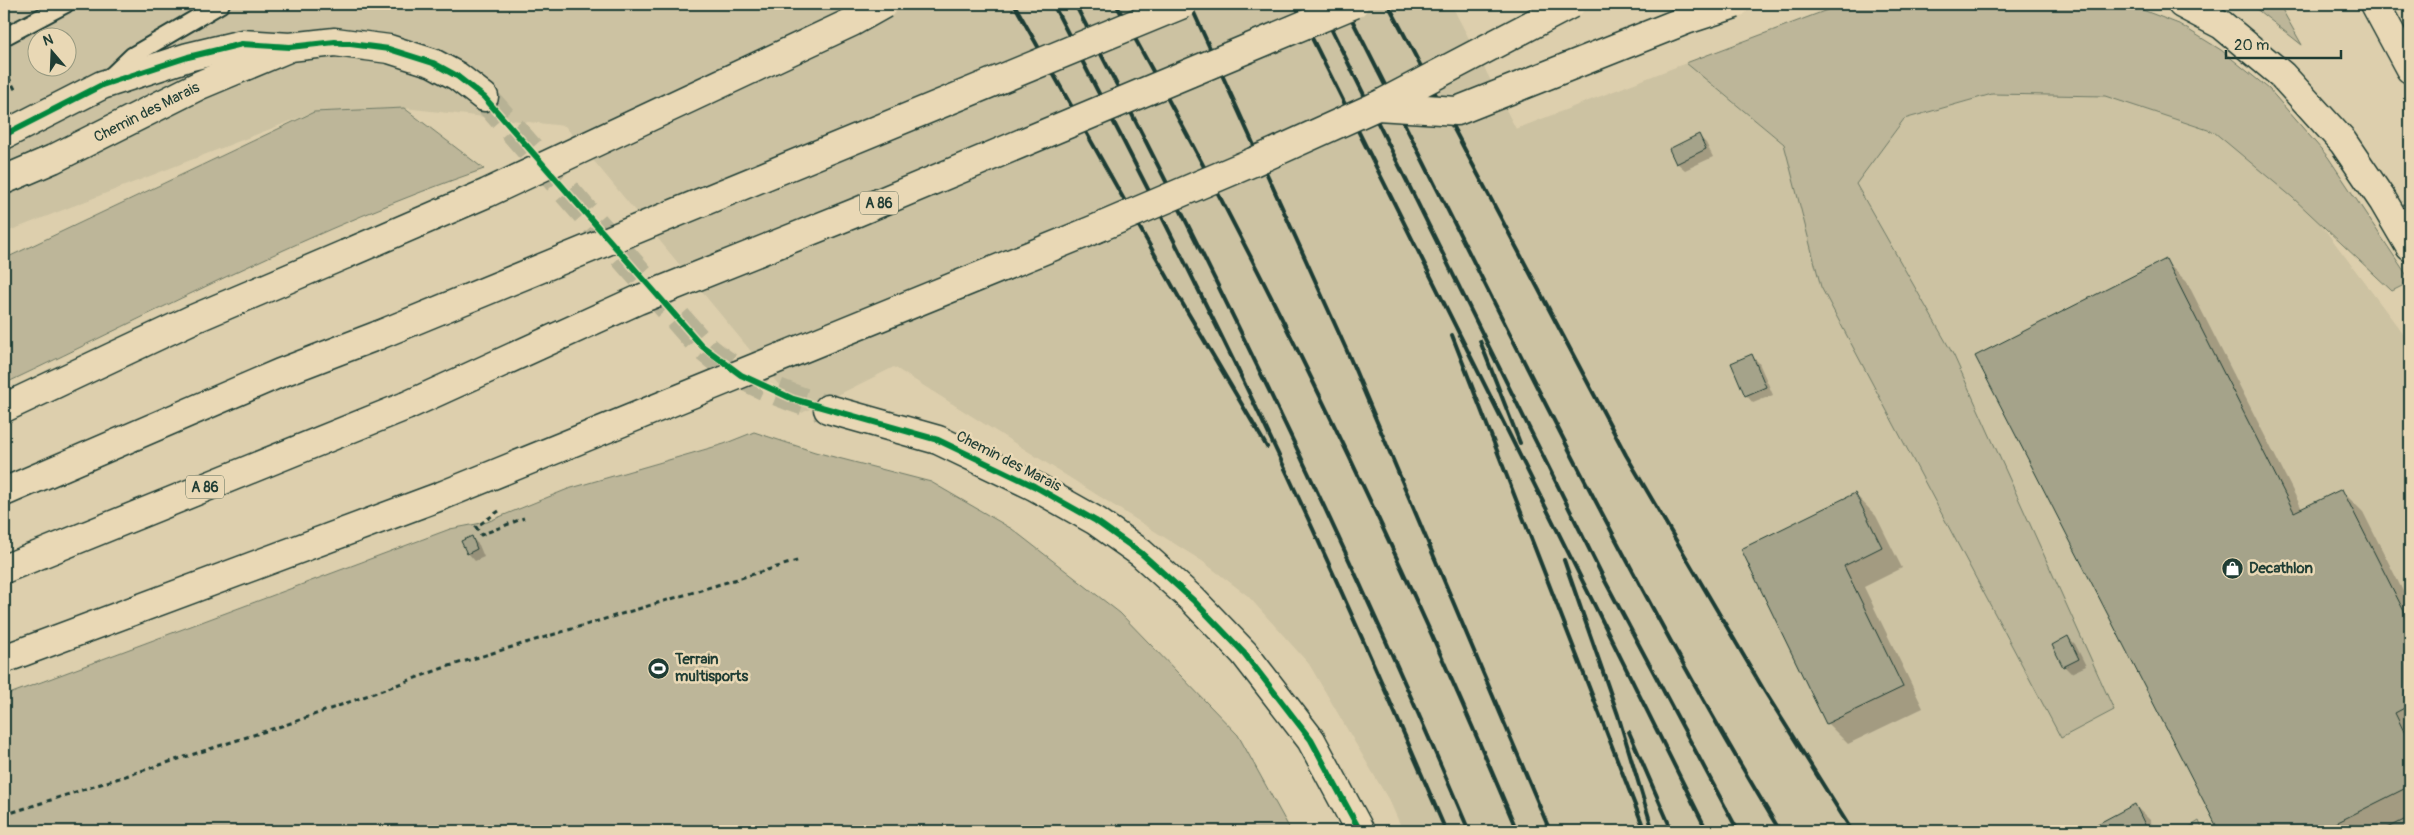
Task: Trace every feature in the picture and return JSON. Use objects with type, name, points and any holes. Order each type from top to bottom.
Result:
[{"type":"main road","points":[[4,408],[191,320],[505,184],[852,22],[884,4]]},
{"type":"main road","points":[[4,492],[280,373],[379,335],[1183,4]]},
{"type":"main road","name":"A 86","points":[[4,569],[406,406],[638,300],[854,213],[1354,4]]},
{"type":"main road","points":[[4,659],[441,496],[1093,230],[1253,162],[1377,106],[1571,4]]},
{"type":"main road","points":[[1377,106],[1457,111],[1686,20],[1735,4]]},
{"type":"main road","points":[[2182,4],[2222,25],[2282,75],[2343,142],[2383,201],[2410,247]]},
{"type":"main road","points":[[2375,4],[2410,69]]},
{"type":"main road","name":"Chemin des Marais","points":[[4,134],[102,85],[188,57],[242,44],[290,47],[335,42],[389,49],[433,63],[457,76],[484,97]]},
{"type":"main road","name":"Chemin des Marais","points":[[4,180],[53,159],[200,85],[290,47]]},
{"type":"main road","name":"Chemin des Marais","points":[[828,409],[938,440],[1034,486],[1096,521],[1141,553],[1193,600],[1244,653],[1311,740],[1360,831]]},
{"type":"lane","points":[[4,38],[66,4]]},
{"type":"lane","points":[[102,85],[132,56],[221,4]]},
{"type":"path","points":[[4,70],[16,92]]},
{"type":"path","points":[[501,510],[476,527],[481,535],[524,518]]},
{"type":"path","points":[[4,815],[294,722],[446,667],[800,560]]},
{"type":"shaded area","points":[[4,4],[1451,4],[1516,129],[1686,63],[1833,185],[1904,119],[1992,94],[2105,96],[2214,132],[2295,190],[2410,343],[2410,831],[1403,831],[1391,804],[1309,664],[1248,596],[1202,561],[894,367],[802,413],[565,126],[404,108],[314,112],[4,233]]},
{"type":"shaded area","points":[[1843,4],[2127,4],[2179,24],[2221,50],[2269,89],[2328,157],[2410,280],[2410,282],[2392,291],[2292,197],[2214,132],[2105,96],[1992,94],[1904,119],[1856,184],[1954,356],[2114,710],[2061,738],[1821,287],[1784,144],[1686,63]]},
{"type":"shaded area","points":[[2250,4],[2279,4],[2302,45]]},
{"type":"shaded area","points":[[404,108],[484,169],[361,216],[301,242],[4,384],[4,259],[314,112]]},
{"type":"shaded area","name":"Terrain multisports","points":[[754,432],[815,452],[931,482],[1012,529],[1120,613],[1238,735],[1291,831],[4,831],[4,696],[450,529],[487,522],[568,489],[724,444]]},
{"type":"shaded area","points":[[2199,821],[2203,831],[2183,831]]},
{"type":"building","points":[[1699,134],[1706,149],[1676,164],[1669,149]]},
{"type":"building","name":"Decathlon","points":[[2166,259],[2294,512],[2342,489],[2410,623],[2410,705],[2395,713],[2410,744],[2410,786],[2320,831],[2219,831],[1975,356]]},
{"type":"building","points":[[1752,354],[1766,387],[1745,396],[1731,363]]},
{"type":"building","points":[[2410,489],[2410,499],[2406,491]]},
{"type":"building","points":[[1855,493],[1882,547],[1844,566],[1903,687],[1826,724],[1741,549]]},
{"type":"building","points":[[472,536],[477,549],[467,554],[461,541]]},
{"type":"building","points":[[2068,636],[2079,659],[2063,667],[2052,645]]},
{"type":"building","points":[[2135,804],[2148,831],[2089,831],[2088,829]]},
{"type":"building","points":[[2410,817],[2410,831],[2382,831]]},
{"type":"tunnel","points":[[484,97],[702,346],[716,358],[746,377],[778,392],[828,409]]},
{"type":"railway","points":[[1014,4],[1181,301],[1267,447]]},
{"type":"railway","points":[[1053,4],[1163,219],[1264,424],[1357,627],[1446,831]]},
{"type":"railway","points":[[1075,4],[1180,208],[1280,413],[1377,621],[1469,831]]},
{"type":"railway","points":[[1116,4],[1225,206],[1328,412],[1425,620],[1517,831]]},
{"type":"railway","points":[[1190,4],[1347,351],[1550,831]]},
{"type":"railway","points":[[1295,4],[1707,831]]},
{"type":"railway","points":[[1319,4],[1604,579],[1738,831]]},
{"type":"railway","points":[[1344,4],[1554,422],[1608,525],[1664,629],[1780,831]]},
{"type":"railway","points":[[1388,4],[1626,455],[1765,692],[1852,831]]},
{"type":"railway","points":[[1452,335],[1645,831]]},
{"type":"railway","points":[[1480,341],[1520,443]]},
{"type":"railway","points":[[1564,560],[1618,715],[1653,831]]},
{"type":"railway","points":[[1629,732],[1672,831]]},
{"type":"cycle path","points":[[4,135],[102,85],[188,57],[242,44],[290,47],[335,42],[389,49],[433,63],[457,76],[484,97],[702,346],[741,375],[793,399],[938,440],[1034,486],[1096,521],[1141,553],[1193,600],[1244,653],[1311,740],[1360,831]]},
{"type":"place","name":"Decathlon","points":[[2233,568]]},
{"type":"place","name":"Terrain multisports","points":[[659,668]]}]
